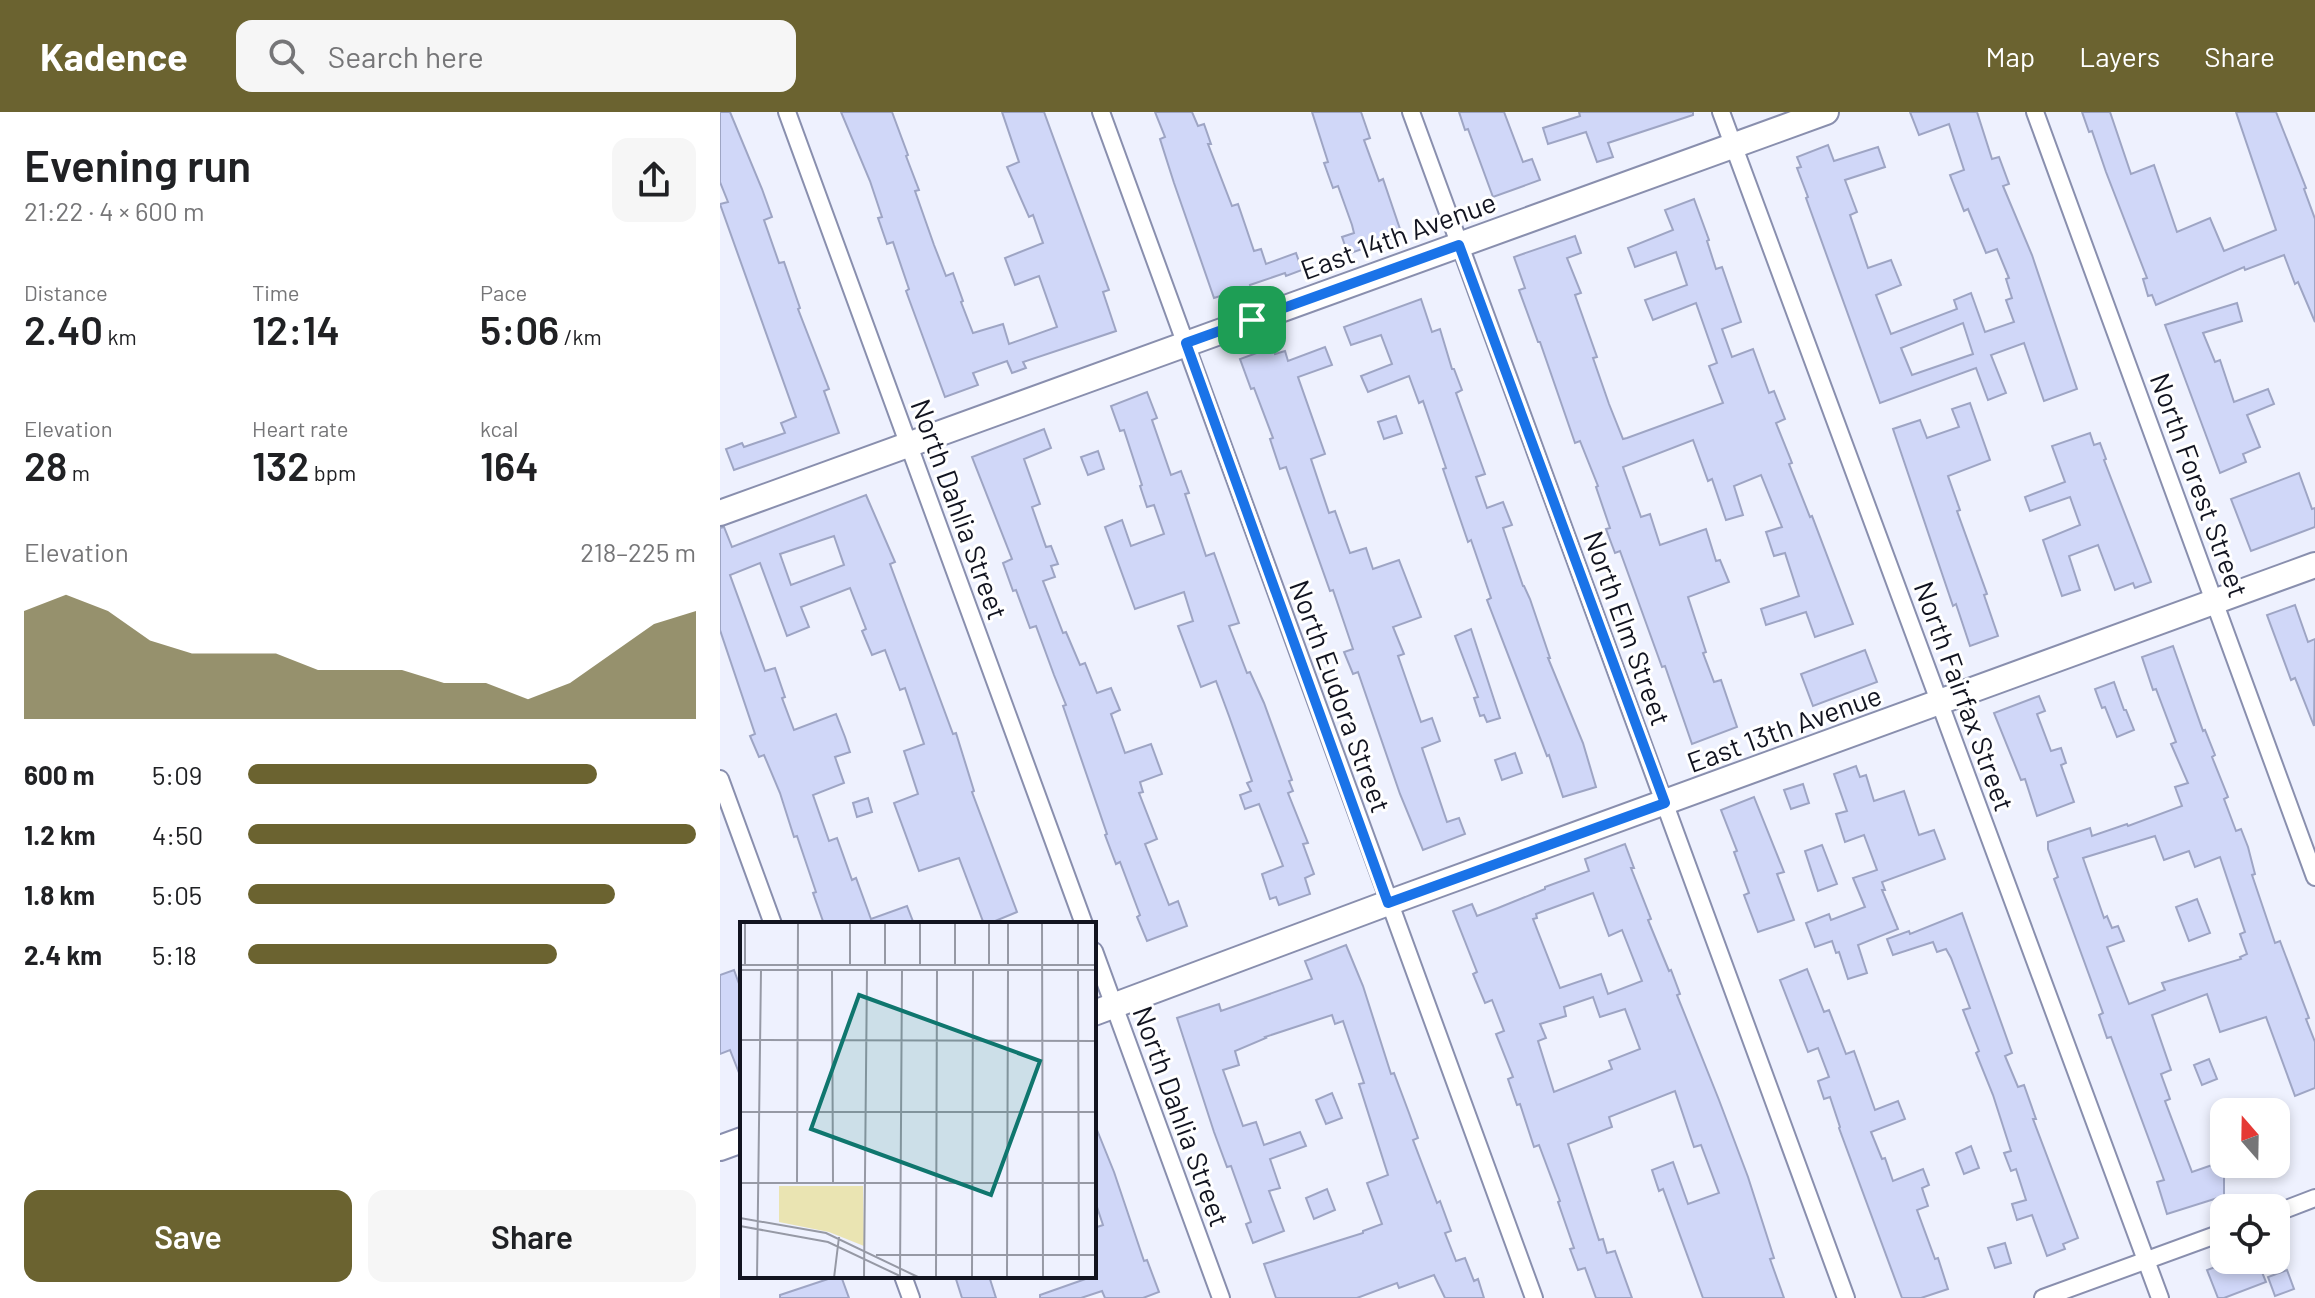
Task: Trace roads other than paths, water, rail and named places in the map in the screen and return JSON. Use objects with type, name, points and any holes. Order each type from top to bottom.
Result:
[{"type":"main road","name":"East 14th Avenue","points":[[720,513],[1826,112]]},
{"type":"main road","name":"East 13th Avenue","points":[[1104,1009],[2315,565]]},
{"type":"main road","points":[[720,1148],[740,1141]]},
{"type":"street","name":"North Dahlia Street","points":[[787,112],[1083,922]]},
{"type":"street","name":"North Eudora Street","points":[[1101,112],[1534,1298]]},
{"type":"street","name":"North Elm Street","points":[[1411,112],[1846,1298]]},
{"type":"street","name":"North Fairfax Street","points":[[1721,112],[2160,1298]]},
{"type":"street","name":"North Forest Street","points":[[2035,112],[2315,877]]},
{"type":"street","points":[[720,779],[772,922]]},
{"type":"street","name":"North Dahlia Street","points":[[1096,963],[1104,1009],[1221,1298]]},
{"type":"street","points":[[2290,1208],[2315,1198]]},
{"type":"street","points":[[2043,1298],[2210,1237]]},
{"type":"street","points":[[904,1278],[911,1298]]}]
